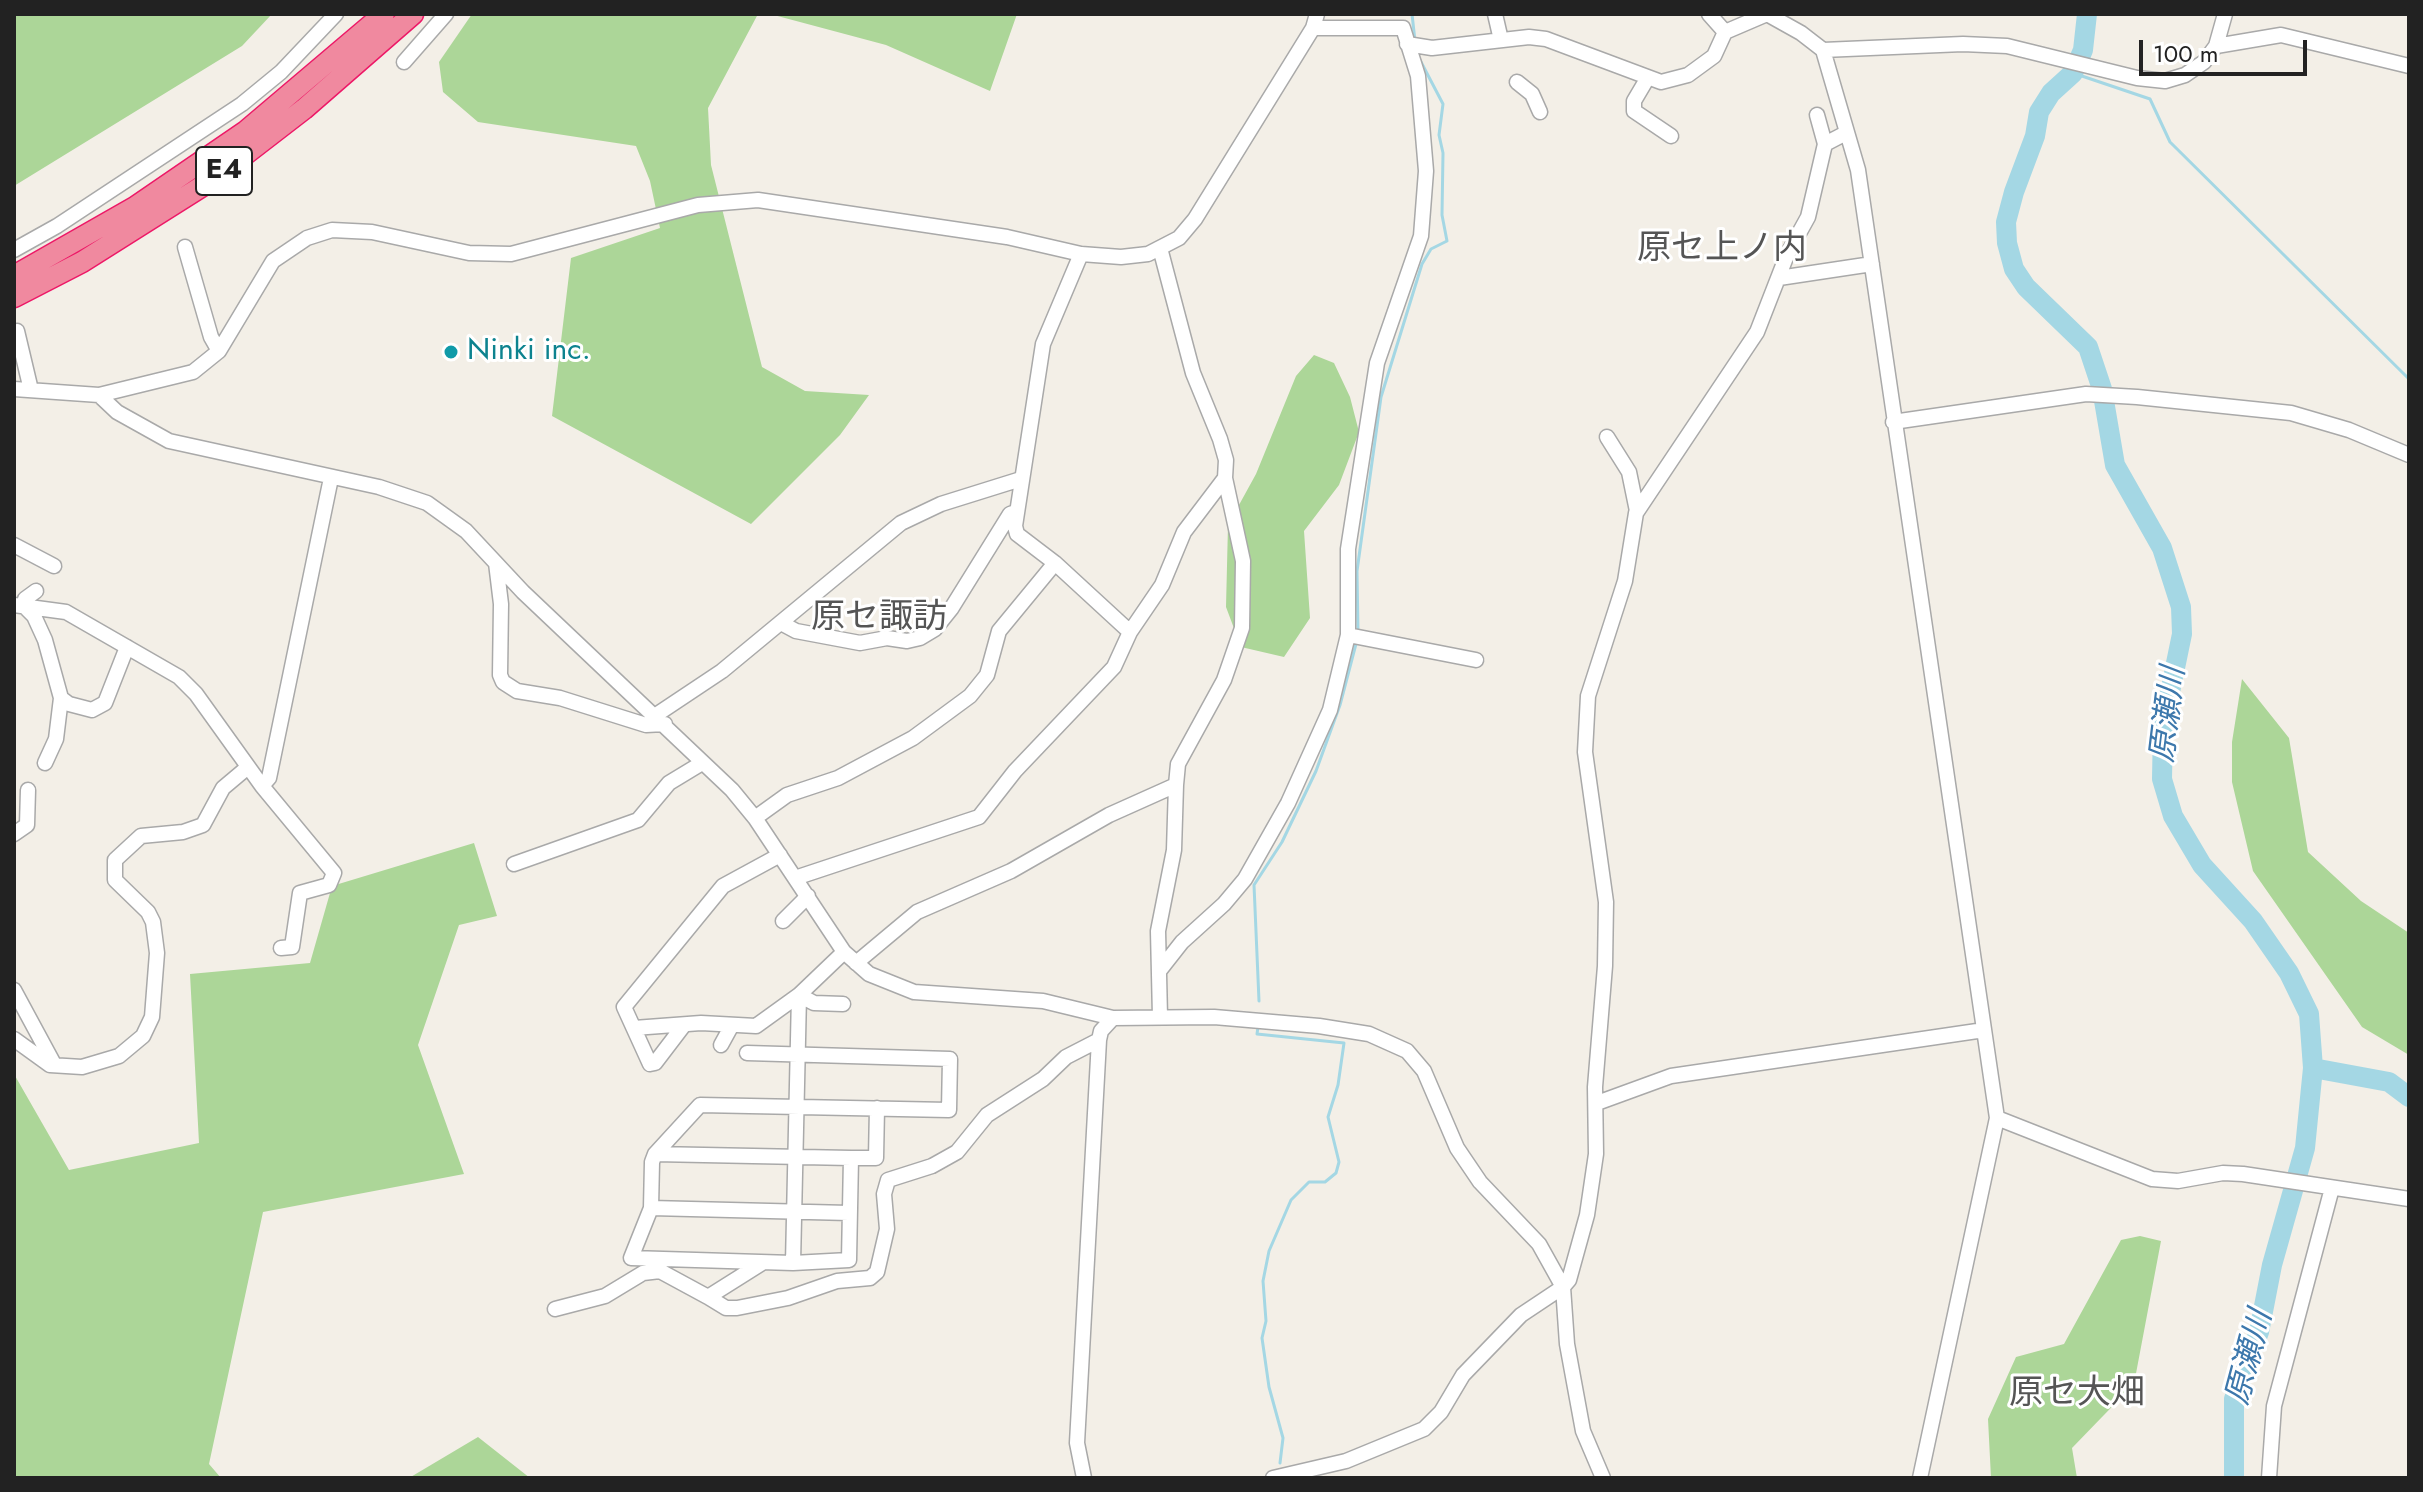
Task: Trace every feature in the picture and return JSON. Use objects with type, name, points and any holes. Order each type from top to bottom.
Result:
[{"type":"highway","name":"E4","points":[[14,276],[135,207],[246,131],[384,14]]},
{"type":"highway","name":"E4","points":[[14,297],[82,262],[212,180],[304,109],[413,14]]},
{"type":"street","points":[[14,250],[57,226],[242,104],[281,72],[336,14]]},
{"type":"street","points":[[404,62],[446,14]]},
{"type":"street","points":[[1495,14],[1501,40]]},
{"type":"street","points":[[1709,14],[1725,32]]},
{"type":"street","points":[[1407,44],[1432,48],[1501,40],[1546,39],[1661,82],[1688,75],[1714,56],[1725,32],[1767,14],[1801,33],[1823,50],[1858,170],[1997,1118],[1920,1478]]},
{"type":"street","points":[[1823,50],[1963,44],[2007,46],[2160,81],[2175,79],[2204,62],[2216,46],[2225,14]]},
{"type":"street","points":[[14,389],[99,395],[193,372],[219,351],[273,261],[307,238],[332,230],[372,232],[469,253],[511,254],[698,205],[758,200],[1007,237],[1081,254],[1121,257],[1148,254],[1179,238],[1195,219],[1315,21],[1403,28],[1418,76],[1426,171],[1425,211],[1421,236],[1377,363],[1348,549],[1355,636],[1330,710],[1267,844],[1224,904],[1182,942],[1160,970]]},
{"type":"street","points":[[2216,46],[2281,35],[2409,66]]},
{"type":"street","points":[[1647,79],[1634,101],[1634,111],[1671,136]]},
{"type":"street","points":[[1517,82],[1532,94],[1540,112]]},
{"type":"street","points":[[1637,512],[1757,332],[1787,255],[1808,217],[1825,144],[1817,115]]},
{"type":"street","points":[[1825,144],[1846,133]]},
{"type":"street","points":[[185,247],[211,337],[219,351]]},
{"type":"street","points":[[1160,248],[1193,373],[1220,439],[1243,561],[1242,628],[1224,680],[1178,764],[1174,850],[1158,931],[1160,1017]]},
{"type":"street","points":[[1081,254],[1046,330],[1016,512],[1017,534],[1055,563],[1130,632]]},
{"type":"street","points":[[1779,278],[1872,264]]},
{"type":"street","points":[[17,331],[31,390]]},
{"type":"street","points":[[1893,422],[2086,394],[2137,397],[2291,413],[2349,430],[2409,455]]},
{"type":"street","points":[[99,395],[117,412],[169,441],[379,487],[427,503],[466,531],[732,790],[755,818],[844,952],[882,981],[914,992],[1043,1001],[1113,1018],[1276,1020],[1369,1034],[1407,1051],[1424,1071],[1457,1148],[1480,1182],[1539,1244],[1563,1287],[1567,1344],[1581,1421],[1592,1458],[1603,1478]]},
{"type":"street","points":[[1273,1478],[1346,1461],[1424,1429],[1441,1412],[1463,1375],[1521,1315],[1563,1287],[1573,1270],[1587,1215],[1596,1154],[1595,1087],[1606,902],[1593,820],[1585,716],[1625,581],[1637,512],[1629,472],[1607,437]]},
{"type":"street","points":[[262,786],[269,778],[331,478]]},
{"type":"street","points":[[795,878],[979,817],[1015,771],[1114,667],[1130,632],[1162,585],[1184,532],[1225,478]]},
{"type":"street","points":[[496,563],[501,604],[500,675],[503,682],[517,691],[560,698],[646,725],[660,720],[722,671],[901,523],[941,504],[1021,479]]},
{"type":"street","points":[[781,623],[796,631],[860,643],[887,638],[907,641],[920,638],[935,629],[951,609],[1010,514],[1016,512]]},
{"type":"street","points":[[14,545],[54,566]]},
{"type":"street","points":[[755,818],[787,795],[838,778],[913,738],[970,696],[987,675],[999,631],[1055,563]]},
{"type":"street","points":[[19,605],[36,591]]},
{"type":"street","points":[[19,605],[66,612],[179,677],[196,694],[262,786],[334,873],[329,885],[300,893],[292,947],[281,948]]},
{"type":"street","points":[[19,605],[34,616],[45,640],[61,698],[56,739],[45,763]]},
{"type":"street","points":[[1355,636],[1476,660]]},
{"type":"street","points":[[45,640],[61,656]]},
{"type":"street","points":[[61,698],[86,710],[98,709],[105,703],[127,647]]},
{"type":"street","points":[[514,864],[638,820],[669,783],[702,763]]},
{"type":"street","points":[[14,1039],[55,1065],[82,1067],[119,1056],[143,1036],[152,1017],[157,953],[153,922],[148,912],[115,880],[115,860],[141,836],[183,832],[203,825],[223,788],[248,767]]},
{"type":"street","points":[[856,963],[917,912],[1011,871],[1109,815],[1176,785]]},
{"type":"street","points":[[14,834],[27,825],[28,790]]},
{"type":"street","points":[[684,1025],[655,1063],[650,1064],[624,1007],[723,886],[780,855]]},
{"type":"street","points":[[783,921],[808,896]]},
{"type":"street","points":[[634,1028],[756,1026],[799,995],[844,952]]},
{"type":"street","points":[[14,990],[55,1065]]},
{"type":"street","points":[[799,995],[814,1003],[843,1004]]},
{"type":"street","points":[[793,1263],[799,995]]},
{"type":"street","points":[[1084,1478],[1077,1443],[1099,1040],[1101,1031],[1113,1018]]},
{"type":"street","points":[[721,1045],[732,1025]]},
{"type":"street","points":[[1597,1103],[1671,1076],[1984,1030]]},
{"type":"street","points":[[555,1309],[605,1296],[643,1273],[660,1271],[726,1308],[788,1298],[837,1281],[870,1278],[877,1272],[887,1229],[884,1194],[888,1180],[949,1157],[987,1115],[1043,1079],[1066,1057],[1099,1040]]},
{"type":"street","points":[[747,1053],[950,1059],[949,1110],[700,1105],[655,1154],[652,1162],[651,1208],[631,1258],[763,1263],[849,1260],[851,1158]]},
{"type":"street","points":[[655,1154],[876,1158],[877,1108]]},
{"type":"street","points":[[1997,1118],[2152,1179],[2178,1181],[2223,1173],[2409,1199]]},
{"type":"street","points":[[2269,1478],[2274,1406],[2330,1187]]},
{"type":"street","points":[[651,1208],[849,1213]]},
{"type":"street","points":[[708,1297],[763,1263]]},
{"type":"green space","points":[[14,14],[272,14],[242,46],[14,186]]},
{"type":"green space","points":[[472,14],[758,14],[708,108],[711,165],[762,367],[805,391],[869,395],[840,435],[751,524],[552,416],[571,258],[660,228],[650,181],[636,146],[478,122],[443,92],[439,62]]},
{"type":"green space","points":[[770,14],[1017,14],[990,91],[886,45]]},
{"type":"green space","points":[[1314,355],[1334,363],[1350,397],[1359,432],[1339,485],[1304,531],[1310,618],[1284,657],[1241,647],[1226,607],[1228,525],[1256,474],[1296,376]]},
{"type":"green space","points":[[2242,679],[2289,738],[2308,852],[2361,901],[2409,933],[2409,1055],[2362,1027],[2253,871],[2232,782],[2232,742]]},
{"type":"green space","points":[[474,843],[497,916],[459,925],[418,1045],[464,1174],[263,1212],[209,1464],[221,1478],[14,1478],[14,1074],[69,1170],[199,1143],[190,974],[310,963],[332,886]]},
{"type":"green space","points":[[2140,1236],[2161,1241],[2134,1384],[2072,1448],[2077,1478],[1991,1478],[1988,1419],[2016,1357],[2064,1344],[2121,1240]]},
{"type":"green space","points":[[478,1437],[530,1478],[409,1478]]},
{"type":"waterway","points":[[1412,14],[1415,41]]},
{"type":"waterway","name":"原瀬川","points":[[2087,14],[2083,50],[2073,73],[2051,93],[2039,112],[2035,136],[2006,222],[2007,243],[2014,269],[2026,287],[2088,347],[2102,389],[2115,465],[2162,548],[2181,607],[2182,634],[2163,726],[2162,779],[2173,816],[2202,865],[2253,921],[2289,973],[2309,1014],[2313,1068],[2305,1148],[2272,1265],[2259,1332],[2234,1399],[2234,1478]]},
{"type":"waterway","points":[[1358,632],[1357,571],[1381,397],[1422,264],[1431,249],[1447,241],[1442,215],[1443,153],[1439,135],[1443,104],[1420,60]]},
{"type":"waterway","points":[[2073,73],[2150,99],[2170,142],[2409,379]]},
{"type":"waterway","points":[[1259,1001],[1254,885],[1282,842],[1316,771],[1340,705],[1357,640]]},
{"type":"waterway","points":[[1258,1027],[1257,1034],[1344,1043],[1338,1085],[1328,1117],[1339,1162],[1336,1173],[1325,1182],[1309,1182],[1291,1200],[1269,1251],[1263,1281],[1266,1321],[1262,1338],[1269,1387],[1283,1438],[1280,1463]]},
{"type":"waterway","points":[[2313,1068],[2389,1082],[2409,1097]]},
{"type":"place","name":"Ninki inc.","points":[[451,352]]},
{"type":"district","name":"原セ上ノ内","points":[[1722,250]]},
{"type":"district","name":"原セ諏訪","points":[[879,619]]},
{"type":"district","name":"原セ大畑","points":[[2077,1395]]}]
